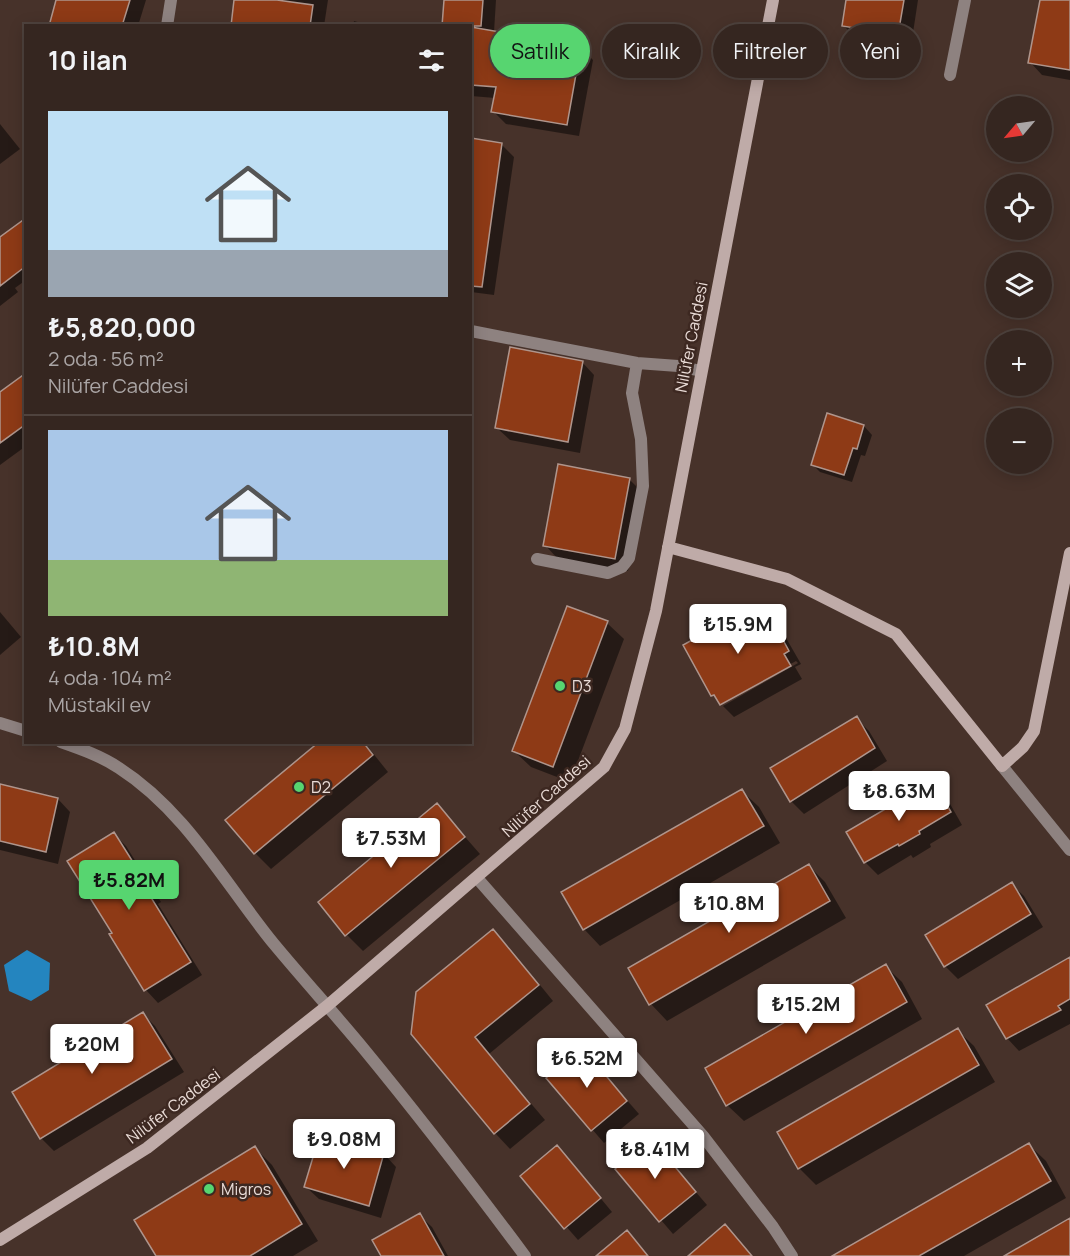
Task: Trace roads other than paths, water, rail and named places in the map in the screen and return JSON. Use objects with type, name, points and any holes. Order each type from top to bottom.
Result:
[{"type":"street","points":[[167,24],[171,0]]},
{"type":"street","name":"Nilüfer Caddesi","points":[[0,1240],[147,1149],[327,1006],[604,767],[625,729],[656,611],[772,0]]},
{"type":"street","points":[[950,75],[965,0]]},
{"type":"street","points":[[472,331],[638,363],[678,366],[701,371]]},
{"type":"street","points":[[537,559],[608,573],[622,567],[629,558],[643,486],[641,439],[632,393],[638,363]]},
{"type":"street","points":[[668,547],[787,579],[896,634],[1070,850]]},
{"type":"street","points":[[1002,766],[1023,747],[1034,731],[1070,553]]},
{"type":"street","points":[[0,723],[24,730]]},
{"type":"street","points":[[67,744],[88,751],[119,768],[186,828],[273,943],[363,1048],[525,1256]]},
{"type":"street","points":[[477,878],[703,1136],[792,1256]]},
{"type":"water","points":[[27,950],[50,963],[49,990],[31,1001],[9,991],[4,965]]},
{"type":"place","name":"D3","points":[[560,686]]},
{"type":"place","name":"D2","points":[[299,787]]},
{"type":"place","name":"Migros","points":[[209,1189]]}]
